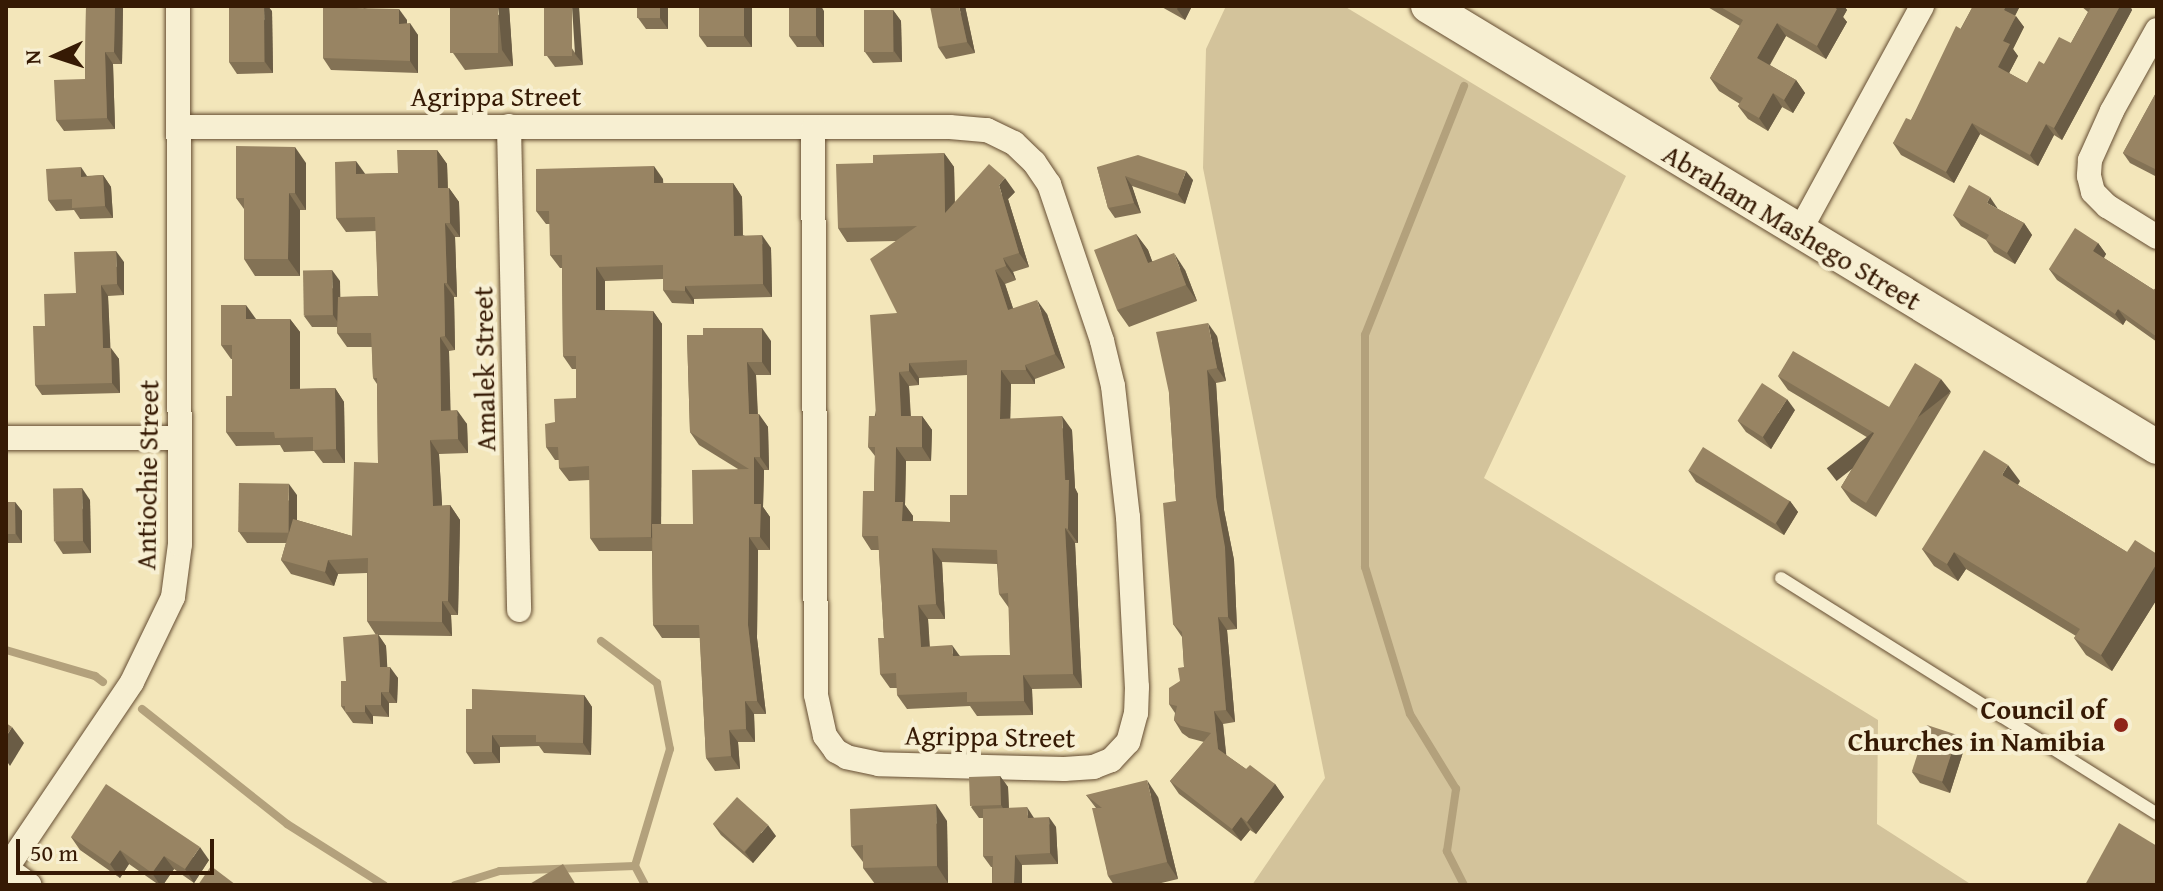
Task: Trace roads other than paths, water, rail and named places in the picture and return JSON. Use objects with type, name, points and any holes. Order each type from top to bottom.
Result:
[{"type":"main road","name":"Abraham Mashego Street","points":[[1428,6],[2157,447]]},
{"type":"street","name":"Antiochie Street","points":[[29,885],[6,868],[132,682],[164,622],[173,597],[180,544],[178,6]]},
{"type":"street","points":[[1799,232],[1915,9]]},
{"type":"street","points":[[2157,30],[2112,111],[2090,160],[2089,176],[2093,192],[2107,206],[2157,237]]},
{"type":"street","name":"Amalek Street","points":[[509,126],[519,610]]},
{"type":"street","name":"Agrippa Street","points":[[178,127],[950,127],[987,130],[1014,143],[1034,162],[1049,184],[1102,341],[1121,439],[1137,687],[1128,742],[1111,760],[1094,767],[1064,769],[879,764],[847,757],[836,751],[825,736],[816,695],[813,128]]},
{"type":"street","points":[[6,438],[179,438]]},
{"type":"lane","points":[[1781,578],[2157,814]]},
{"type":"waterway","points":[[1464,86],[1365,335],[1365,567],[1410,714],[1456,789],[1447,851],[1464,885]]},
{"type":"waterway","points":[[601,641],[657,683],[670,749],[635,866],[645,885]]},
{"type":"waterway","points":[[6,650],[95,676],[103,682]]},
{"type":"waterway","points":[[142,709],[287,824],[384,885]]},
{"type":"waterway","points":[[455,885],[500,871],[635,866]]},
{"type":"place","name":"Council of Churches in Namibia","points":[[2121,725]]}]
